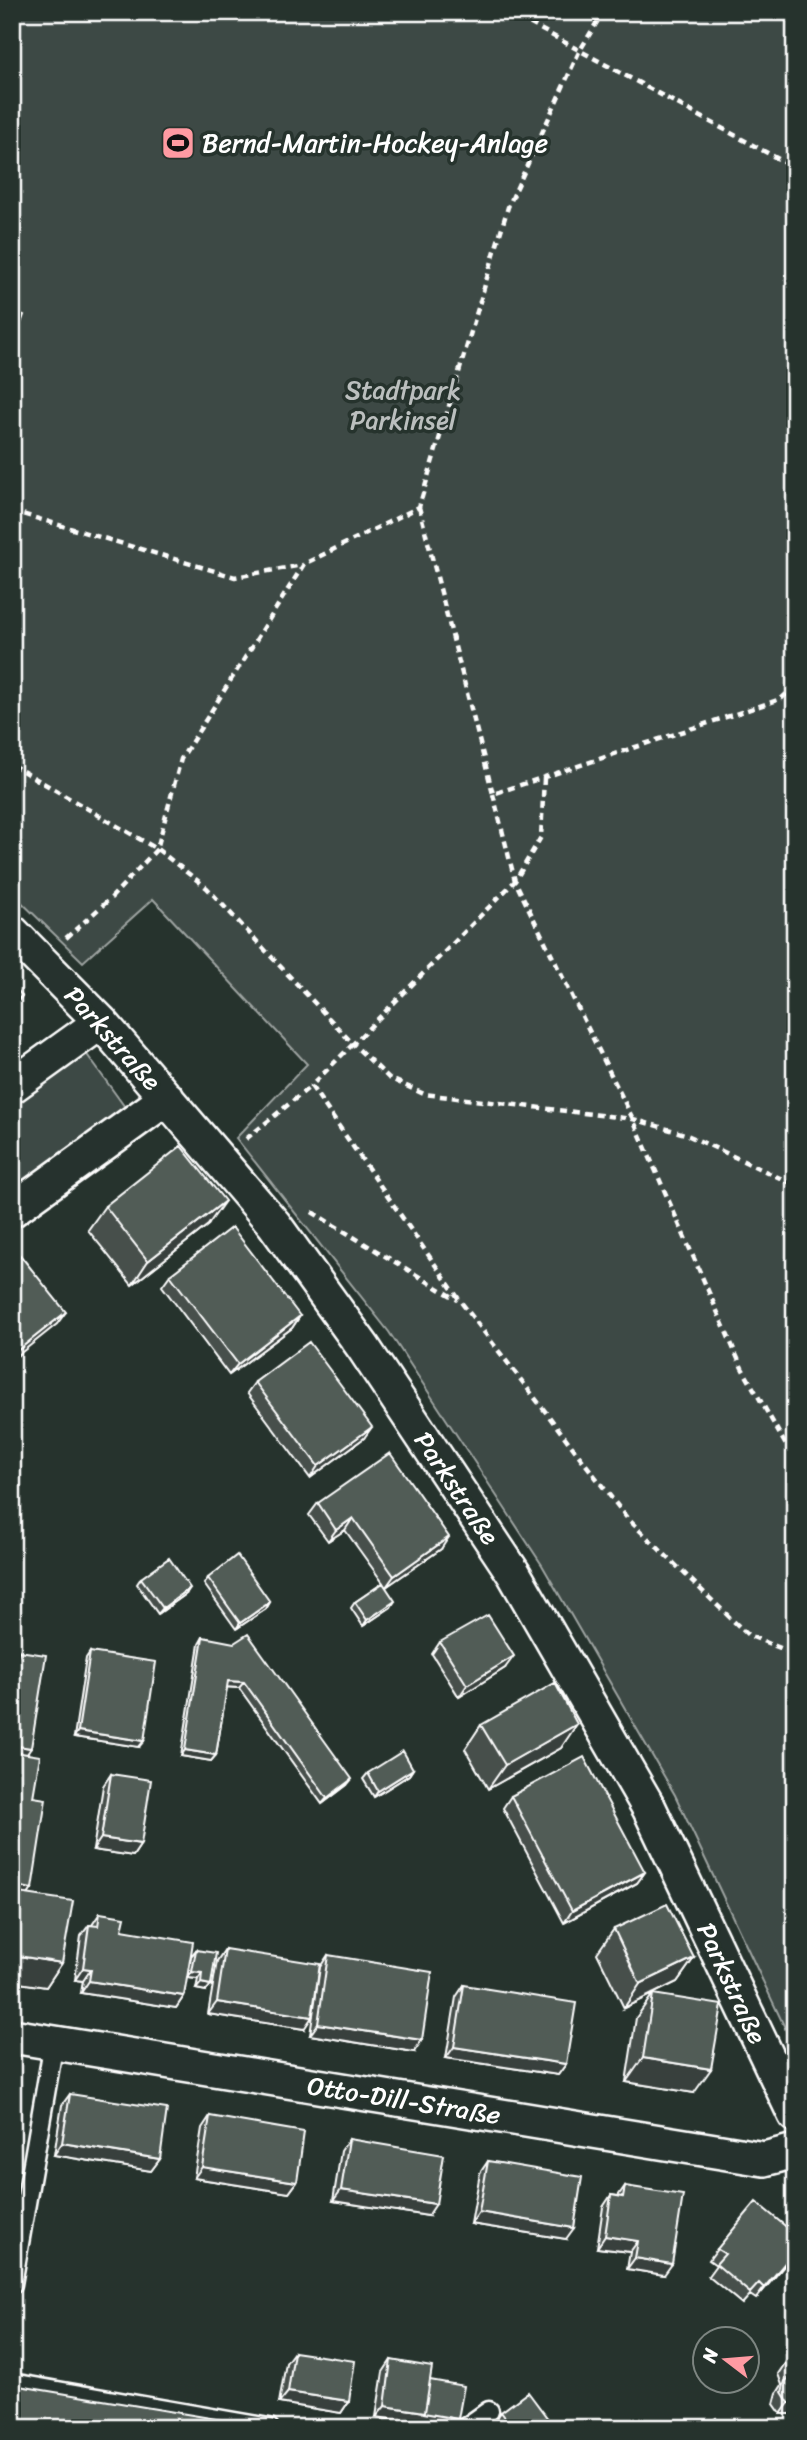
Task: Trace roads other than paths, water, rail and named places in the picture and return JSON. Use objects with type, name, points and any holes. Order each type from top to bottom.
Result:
[{"type":"street","name":"Parkstraße","points":[[12,932],[101,1023],[221,1159],[274,1224],[363,1347],[514,1574],[649,1808],[795,2115]]},
{"type":"street","points":[[12,1086],[101,1023]]},
{"type":"street","points":[[12,1210],[167,1098]]},
{"type":"street","name":"Otto-Dill-Straße","points":[[12,2036],[764,2159],[795,2151]]},
{"type":"lane","points":[[12,2284],[54,2042]]},
{"type":"lane","points":[[12,2383],[269,2428]]},
{"type":"lane","points":[[466,2428],[489,2411]]},
{"type":"place","name":"Bernd-Martin-Hockey-Anlage","points":[[178,143]]},
{"type":"park label","name":"Stadtpark Parkinsel","points":[[403,405]]}]
